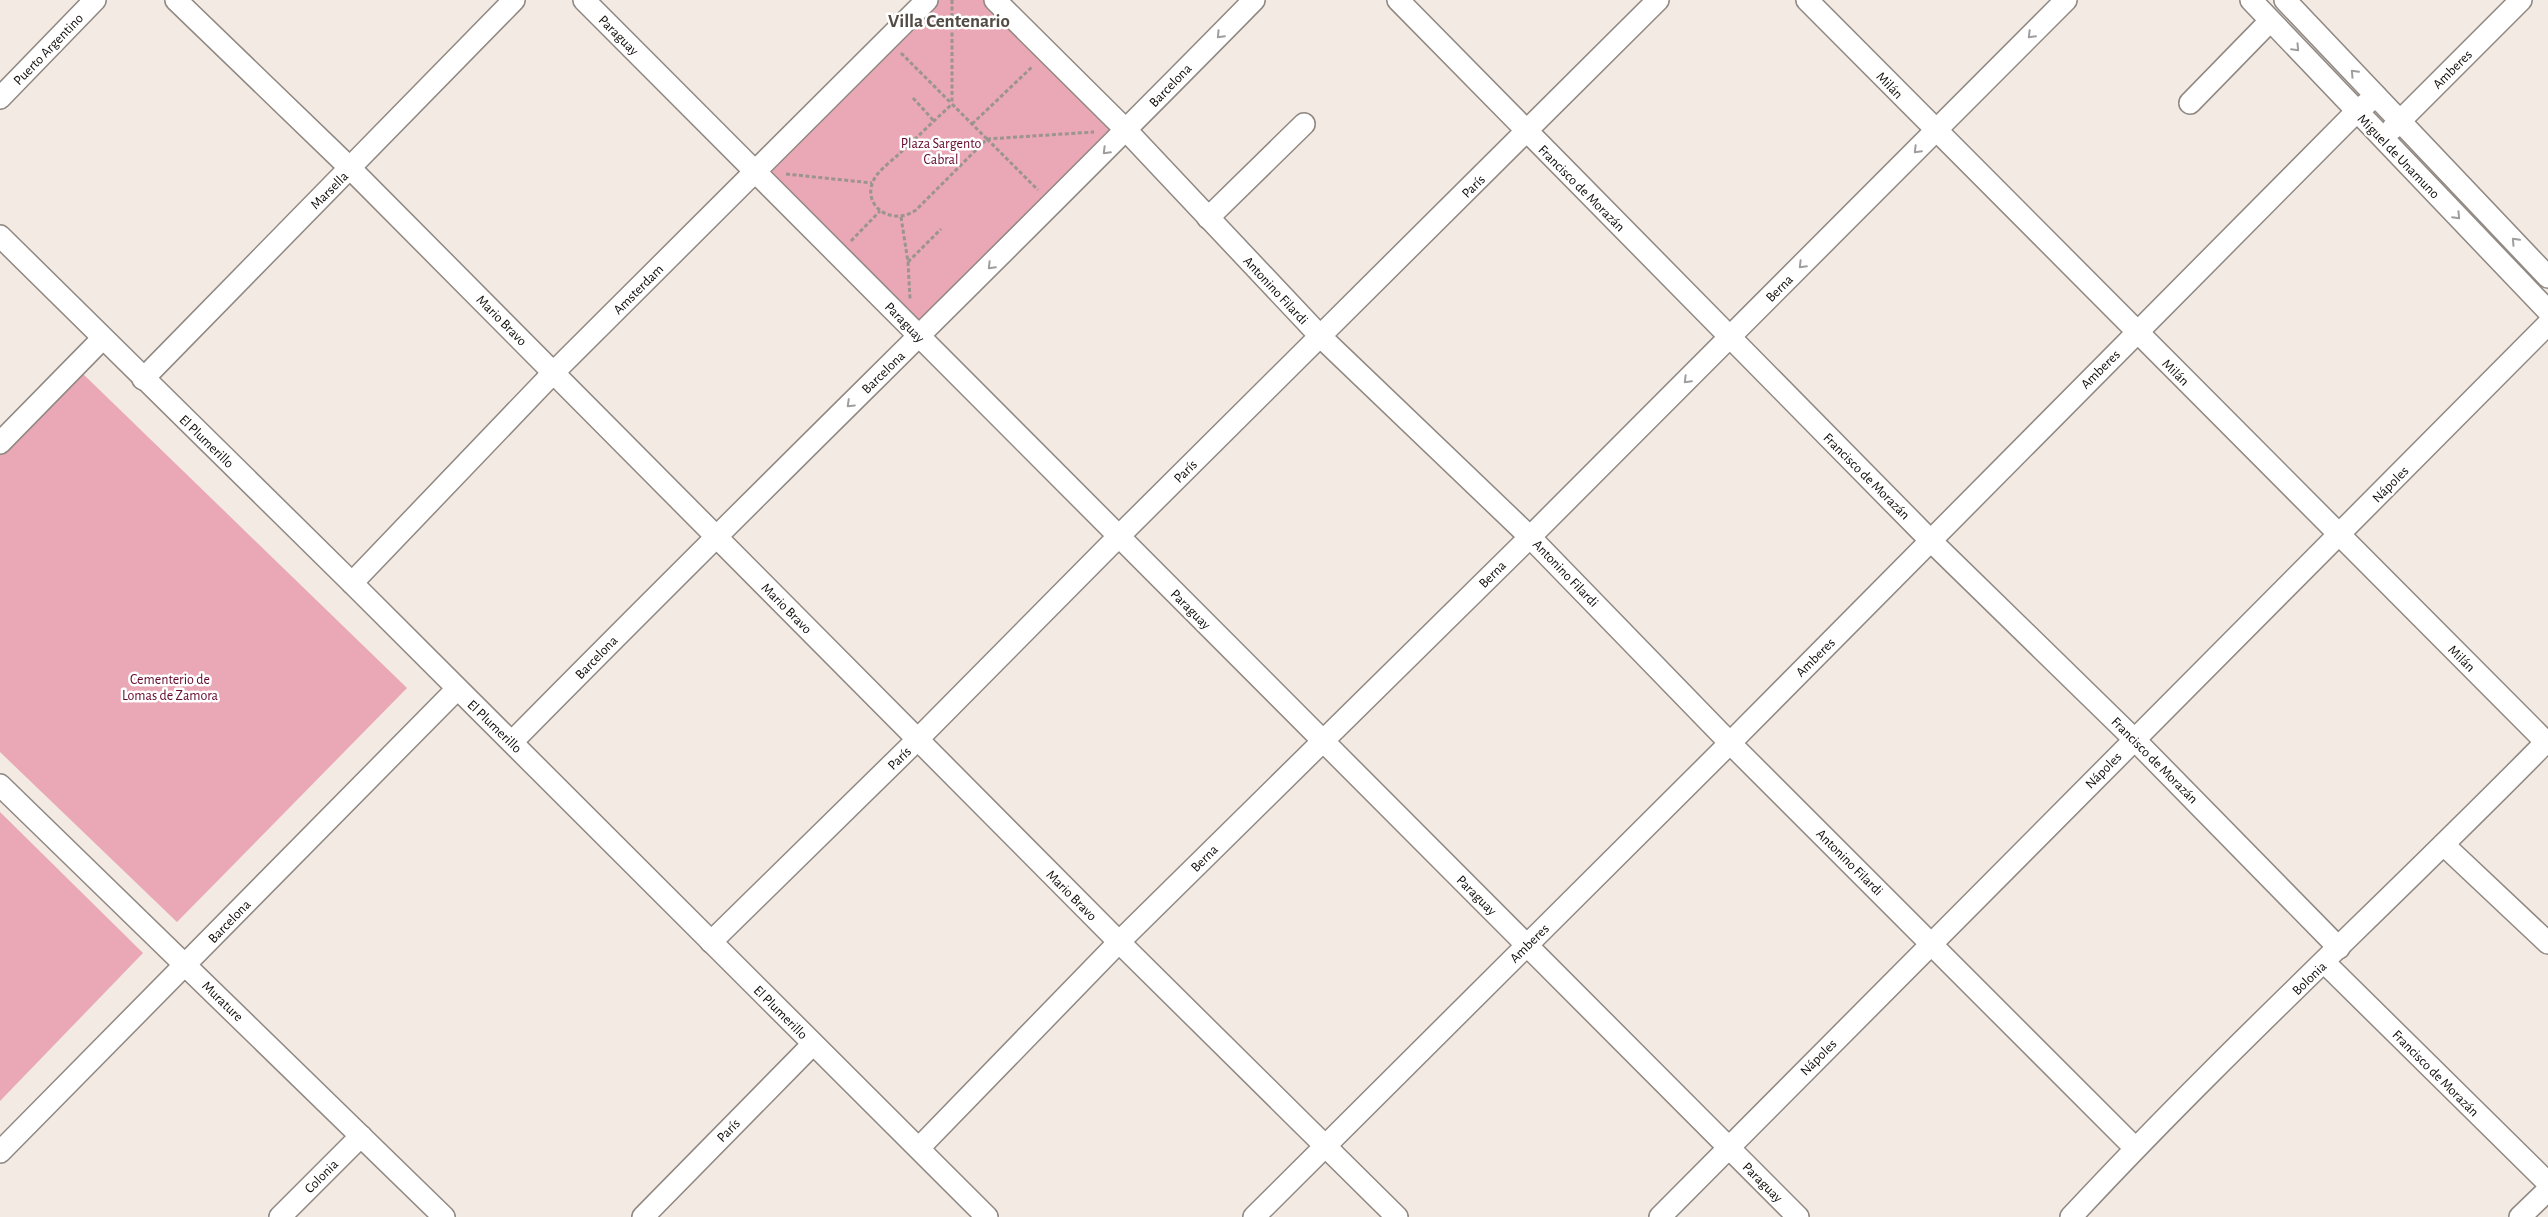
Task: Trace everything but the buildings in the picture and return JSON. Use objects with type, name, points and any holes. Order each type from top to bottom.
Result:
[{"type":"street","name":"Puerto Argentino","points":[[0,98],[95,0]]},
{"type":"street","name":"Mario Bravo","points":[[176,0],[350,168],[1119,942],[1396,1217]]},
{"type":"street","name":"Marsella","points":[[143,379],[514,0]]},
{"type":"street","name":"Paraguay","points":[[584,0],[1527,944],[1728,1149],[1798,1217]]},
{"type":"street","name":"Amsterdam","points":[[352,583],[554,372],[927,0]]},
{"type":"street","name":"Antonino Filardi","points":[[995,0],[1126,130],[1321,337],[1530,537],[1730,743],[2136,1148]]},
{"type":"street","name":"Barcelona","points":[[512,742],[915,333],[1052,204],[1254,0]]},
{"type":"street","name":"Francisco de Morazán","points":[[1398,0],[1930,540],[2134,738],[2332,955],[2548,1183]]},
{"type":"street","name":"París","points":[[711,942],[918,739],[1119,536],[1527,133],[1658,0]]},
{"type":"street","name":"Milán","points":[[1807,0],[1935,131],[2547,741]]},
{"type":"street","name":"Berna","points":[[918,1148],[1119,942],[1530,537],[2066,0]]},
{"type":"street","name":"Miguel de Unamuno","points":[[2251,0],[2548,311]]},
{"type":"street","name":"Miguel de Unamuno","points":[[2285,0],[2548,277]]},
{"type":"street","name":"Amberes","points":[[2382,138],[2521,0]]},
{"type":"street","points":[[2190,103],[2270,21]]},
{"type":"street","name":"Amberes","points":[[1254,1217],[1730,743],[2356,112],[2376,96]]},
{"type":"street","points":[[1208,218],[1304,124]]},
{"type":"street","name":"El Plumerillo","points":[[0,236],[512,742],[987,1217]]},
{"type":"street","name":"Nápoles","points":[[1660,1217],[2134,738],[2548,324]]},
{"type":"street","points":[[0,442],[102,338]]},
{"type":"street","name":"Barcelona","points":[[0,1152],[457,689]]},
{"type":"street","name":"Bolonia","points":[[2071,1217],[2136,1148],[2445,846],[2547,741]]},
{"type":"street","name":"Murature","points":[[0,786],[444,1217]]},
{"type":"street","points":[[2445,846],[2548,943]]},
{"type":"street","name":"París","points":[[643,1217],[812,1044]]},
{"type":"street","name":"Colonia","points":[[280,1217],[361,1136]]},
{"type":"street","points":[[2520,1217],[2548,1190]]},
{"type":"path","points":[[952,0],[952,104],[877,175],[872,183],[873,201],[880,211],[892,217],[901,217],[916,210],[987,139],[1126,130]]},
{"type":"path","points":[[888,40],[1052,204]]},
{"type":"path","points":[[972,124],[1047,52]]},
{"type":"path","points":[[913,98],[934,121]]},
{"type":"path","points":[[756,172],[872,183]]},
{"type":"path","points":[[839,254],[880,211]]},
{"type":"path","points":[[901,217],[908,262],[915,333]]},
{"type":"path","points":[[908,262],[942,229]]},
{"type":"green space","name":"Plaza Sargento Cabral","points":[[927,0],[995,0],[1126,130],[919,337],[756,171]]},
{"type":"green space","name":"Cementerio de Lomas de Zamora","points":[[81,372],[407,688],[177,922],[0,752],[0,455]]},
{"type":"green space","points":[[0,812],[143,953],[0,1101]]},
{"type":"district","name":"Villa Centenario","points":[[949,20]]}]
